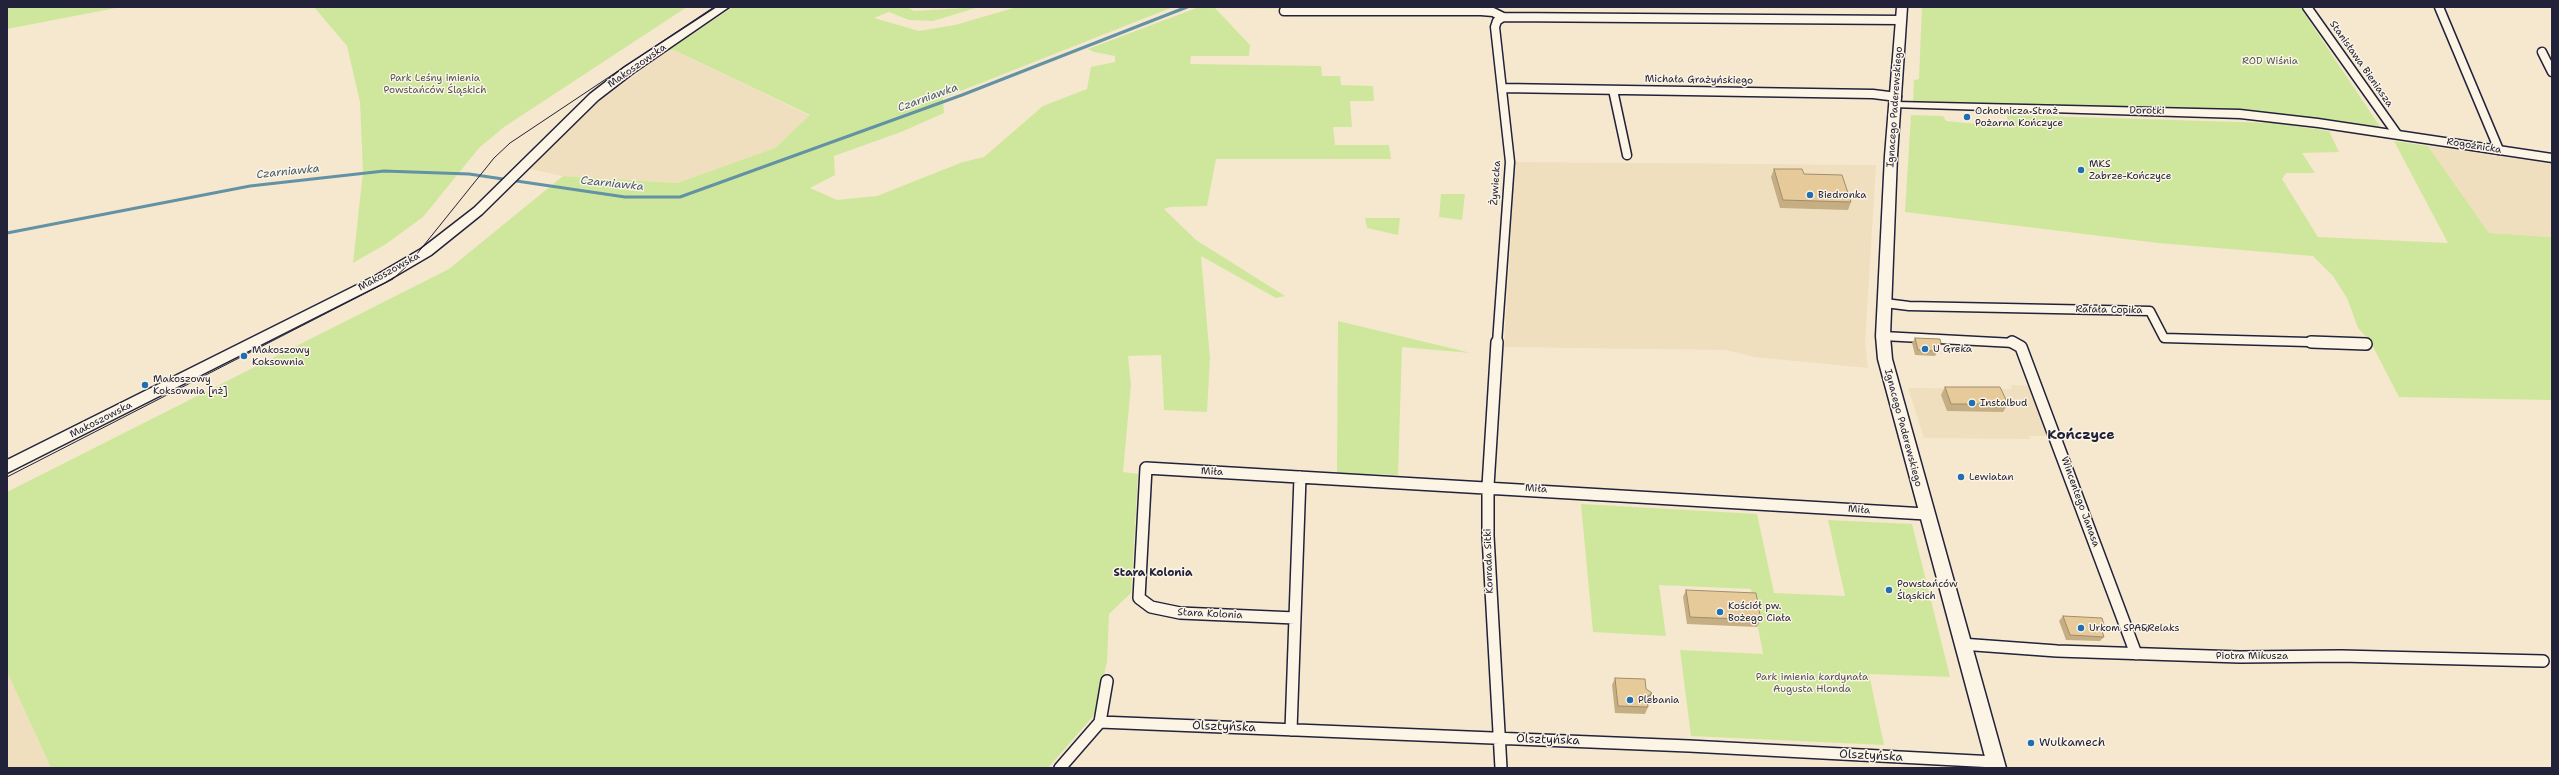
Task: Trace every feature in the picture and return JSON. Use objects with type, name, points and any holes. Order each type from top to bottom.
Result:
[{"type":"main road","name":"Makoszowska","points":[[7,468],[398,269],[446,238],[505,185],[575,114],[602,90],[724,7]]},
{"type":"main road","name":"Ignacego Paderewskiego","points":[[1902,7],[1891,156],[1884,336],[1890,383],[1961,644],[1996,765]]},
{"type":"street","name":"Stanisława Bieniasza","points":[[2307,7],[2397,134]]},
{"type":"street","points":[[2439,7],[2500,150]]},
{"type":"street","points":[[1284,11],[1481,11],[1493,12],[1503,17],[1901,20]]},
{"type":"street","name":"Żywiecka","points":[[1496,354],[1510,162],[1495,27],[1497,21],[1503,17]]},
{"type":"street","points":[[2542,52],[2552,72]]},
{"type":"street","name":"Michała Grażyńskiego","points":[[1502,88],[1873,94],[1896,101]]},
{"type":"street","points":[[1614,90],[1627,155]]},
{"type":"street","name":"Dorotki","points":[[1896,101],[2226,113],[2279,118],[2397,134]]},
{"type":"street","name":"Rogoźnicka","points":[[2397,134],[2552,158]]},
{"type":"street","name":"Rafała Copika","points":[[1885,303],[1909,306],[2150,311],[2164,338],[2366,344]]},
{"type":"street","name":"Wincentego Janasa","points":[[1884,336],[2011,342],[2021,347],[2136,654]]},
{"type":"street","name":"Konrada Sitki","points":[[1496,354],[1488,486],[1490,596],[1501,768]]},
{"type":"street","name":"Miła","points":[[1146,468],[1488,486],[1926,514]]},
{"type":"street","name":"Stara Kolonia","points":[[1146,468],[1139,598],[1142,602],[1151,607],[1180,613],[1295,618]]},
{"type":"street","points":[[1291,730],[1300,477]]},
{"type":"street","name":"Piotra Mikusza","points":[[1961,644],[2136,654],[2240,658],[2341,656],[2543,661]]},
{"type":"street","points":[[1060,768],[1100,722],[1107,681]]},
{"type":"street","name":"Olsztyńska","points":[[1100,722],[1499,738],[1996,765]]},
{"type":"shaded area","points":[[669,50],[674,50],[810,116],[775,148],[677,183],[563,176],[530,169],[593,106]]},
{"type":"shaded area","points":[[2428,146],[2552,164],[2552,237],[2489,233]]},
{"type":"shaded area","points":[[1515,162],[1876,165],[1865,342],[1868,368],[1754,357],[1726,350],[1504,347]]},
{"type":"shaded area","name":"Instalbud","points":[[2011,385],[2029,386],[2049,436],[2029,436],[2030,439],[1924,438],[1908,388],[2012,389]]},
{"type":"shaded area","points":[[7,672],[51,768],[7,768]]},
{"type":"green space","points":[[7,7],[121,7],[7,29]]},
{"type":"green space","name":"Park Leśny imienia Powstańców Śląskich","points":[[314,7],[687,7],[504,127],[479,148],[423,217],[386,244],[353,263],[363,172],[360,102],[347,46]]},
{"type":"green space","points":[[733,7],[907,7],[914,11],[979,7],[933,21],[909,20],[889,12],[874,18],[919,31],[955,25],[1017,7],[1173,7],[943,98],[944,113],[901,132],[834,156],[835,175],[810,188],[837,200],[877,196],[963,162],[984,157],[1043,106],[1087,89],[1091,67],[1115,62],[1115,56],[1094,52],[1088,49],[1199,7],[1330,9],[1215,8],[1250,45],[1249,56],[1191,56],[1190,64],[1321,66],[1322,76],[1340,76],[1341,85],[1373,86],[1374,101],[1350,101],[1352,127],[1333,127],[1335,145],[1389,145],[1391,159],[1216,159],[1207,206],[1170,207],[1164,209],[1196,240],[1285,296],[1276,298],[1201,256],[1210,358],[1207,412],[1164,410],[1161,355],[1128,356],[1131,385],[1123,472],[1138,474],[1131,593],[1109,614],[1107,662],[1095,714],[1048,768],[51,768],[7,672],[7,492],[449,269],[563,176],[677,183],[775,148],[810,115],[674,50],[669,50]]},
{"type":"green space","name":"ROD Wiśnia","points":[[1922,7],[2300,7],[2381,128],[2218,109],[1913,101],[1914,80],[1919,79]]},
{"type":"green space","points":[[1911,115],[1943,116],[1946,121],[2008,127],[2007,115],[2273,123],[2329,131],[2339,152],[2302,153],[2315,173],[2286,173],[2282,179],[2318,237],[2448,243],[2394,141],[2428,146],[2489,233],[2552,237],[2552,400],[2399,397],[2370,341],[2358,328],[2347,298],[2333,276],[2313,256],[2158,243],[1905,212]]},
{"type":"green space","points":[[1441,194],[1465,194],[1462,220],[1439,217]]},
{"type":"green space","points":[[1365,218],[1400,218],[1398,235],[1367,228]]},
{"type":"green space","points":[[1338,321],[1471,353],[1402,347],[1398,475],[1337,473]]},
{"type":"green space","name":"Park imienia kardynała Augusta Hlonda","points":[[1581,504],[1757,514],[1774,593],[1845,596],[1828,520],[1912,524],[1950,677],[1869,674],[1884,745],[1691,736],[1680,650],[1763,654],[1751,589],[1659,585],[1666,636],[1593,632]]},
{"type":"building","name":"Biedronka","points":[[1774,169],[1802,169],[1804,174],[1842,175],[1851,202],[1783,200]]},
{"type":"building","points":[[1915,338],[1940,339],[1941,343],[1936,347],[1938,351],[1918,350]]},
{"type":"building","points":[[1945,387],[2000,387],[2008,404],[1951,404]]},
{"type":"building","name":"Kościół pw. Bożego Ciała","points":[[1686,590],[1756,593],[1761,620],[1690,617]]},
{"type":"building","name":"Urkom SPA&Relaks","points":[[2063,616],[2102,618],[2105,628],[2101,628],[2104,637],[2070,635]]},
{"type":"building","name":"Plebania","points":[[1615,678],[1645,679],[1646,689],[1652,693],[1647,697],[1648,707],[1618,706]]},
{"type":"waterway","name":"Czarniawka","points":[[7,233],[250,186],[384,171],[469,174],[625,197],[680,197],[962,95],[1187,7]]},
{"type":"tram line","points":[[7,477],[393,279],[408,265],[494,158],[510,143],[714,7]]},
{"type":"place","name":"Ochotnicza Straż Pożarna Kończyce","points":[[1967,117]]},
{"type":"place","name":"MKS Zabrze-Kończyce","points":[[2081,170]]},
{"type":"place","name":"Biedronka","points":[[1810,195]]},
{"type":"place","name":"U Greka","points":[[1925,349]]},
{"type":"place","name":"Makoszowy Koksownia","points":[[244,356]]},
{"type":"place","name":"Makoszowy Koksownia [nż]","points":[[145,385]]},
{"type":"place","name":"Instalbud","points":[[1972,403]]},
{"type":"place","name":"Lewiatan","points":[[1961,477]]},
{"type":"place","name":"Powstańców Śląskich","points":[[1889,590]]},
{"type":"place","name":"Kościół pw. Bożego Ciała","points":[[1720,612]]},
{"type":"place","name":"Urkom SPA&Relaks","points":[[2081,628]]},
{"type":"place","name":"Plebania","points":[[1630,700]]},
{"type":"place","name":"Wulkamech","points":[[2031,743]]},
{"type":"district","name":"Kończyce","points":[[2081,435]]},
{"type":"district","name":"Stara Kolonia","points":[[1153,573]]}]
